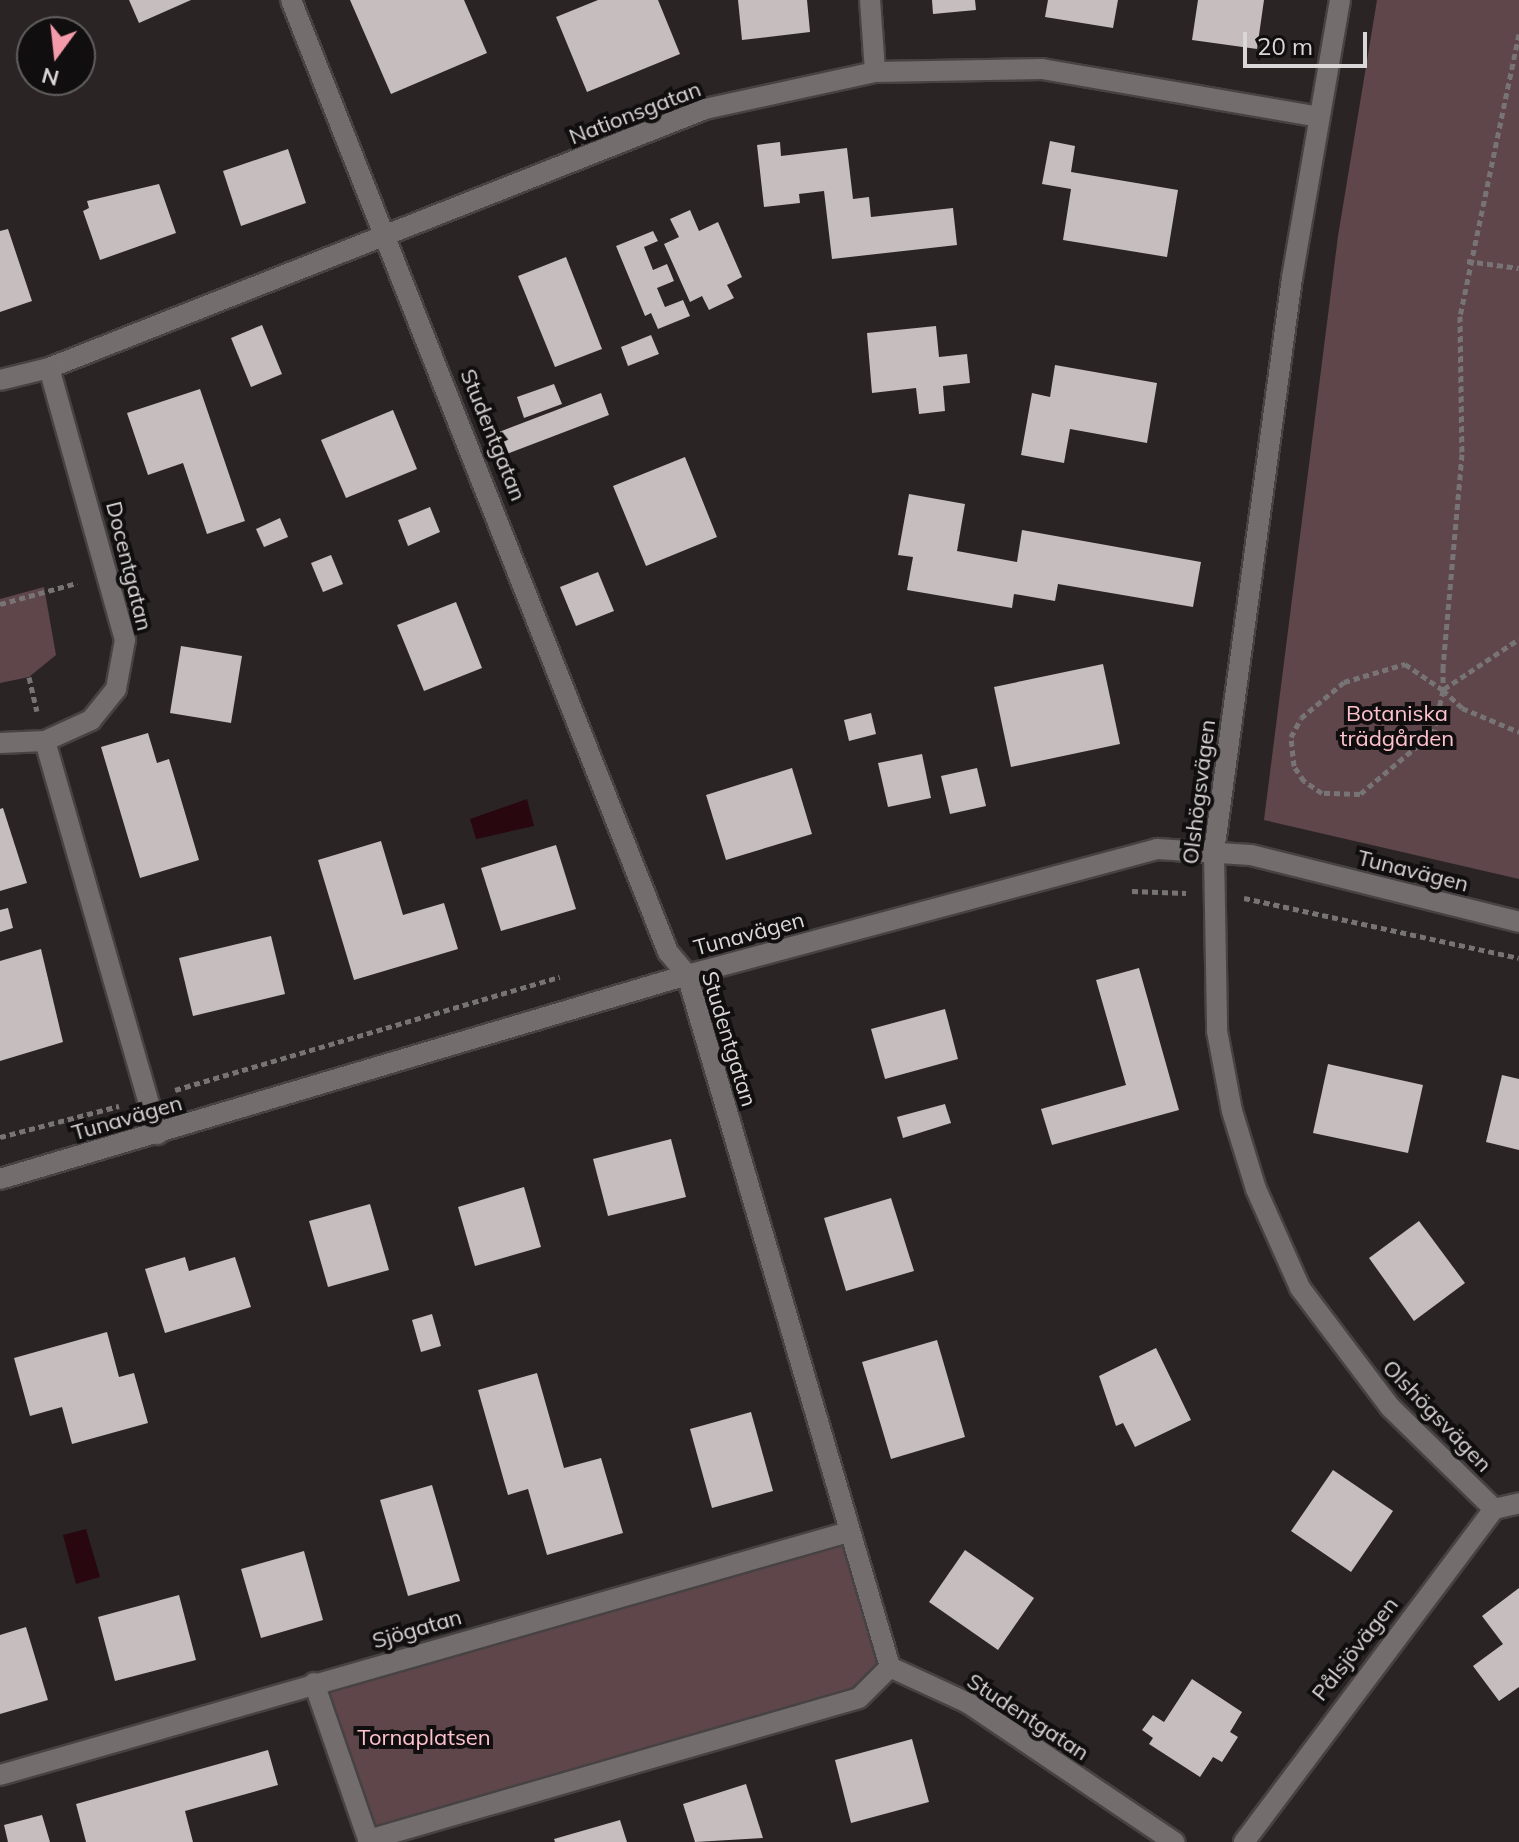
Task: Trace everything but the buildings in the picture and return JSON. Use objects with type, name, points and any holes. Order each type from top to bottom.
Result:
[{"type":"street","name":"Studentgatan","points":[[291,0],[388,237],[668,952],[687,975],[890,1667],[968,1703],[1174,1842]]},
{"type":"street","points":[[870,0],[875,72]]},
{"type":"street","name":"Olshögsvägen","points":[[1340,0],[1319,117],[1214,852],[1212,894],[1217,1031],[1232,1111],[1256,1189],[1300,1288],[1390,1407],[1494,1509]]},
{"type":"street","name":"Nationsgatan","points":[[0,380],[49,368],[388,237],[705,109],[875,72],[1042,69],[1319,117]]},
{"type":"street","name":"Docentgatan","points":[[0,743],[45,741],[91,720],[116,689],[125,640],[49,368]]},
{"type":"street","points":[[45,741],[158,1134]]},
{"type":"street","name":"Tunavägen","points":[[0,1179],[687,975],[1157,849],[1214,852],[1519,922]]},
{"type":"street","points":[[1494,1509],[1519,1503]]},
{"type":"street","name":"Pålsjövägen","points":[[1244,1842],[1494,1509]]},
{"type":"street","name":"Sjögatan","points":[[0,1775],[848,1532]]},
{"type":"street","points":[[314,1683],[369,1841],[859,1698],[890,1667]]},
{"type":"path","points":[[1519,34],[1467,261],[1457,378],[1462,454],[1443,690],[1434,732],[1360,794],[1322,793],[1294,766],[1291,737],[1301,718],[1344,682],[1405,664],[1443,690],[1462,708],[1519,732]]},
{"type":"path","points":[[1467,261],[1519,268]]},
{"type":"path","points":[[0,604],[109,574]]},
{"type":"path","points":[[1443,690],[1519,639]]},
{"type":"path","points":[[1119,894],[1212,894],[1270,901],[1519,958]]},
{"type":"green space","name":"Botaniska trädgården","points":[[1377,0],[1519,0],[1519,879],[1264,820],[1338,236]]},
{"type":"green space","points":[[44,587],[56,655],[29,677],[0,683],[0,599]]},
{"type":"green space","name":"Tornaplatsen","points":[[848,1532],[878,1626],[879,1683],[368,1840],[314,1683]]},
{"type":"shaded area","points":[[527,799],[534,826],[476,839],[470,819]]},
{"type":"shaded area","points":[[86,1529],[100,1577],[76,1584],[63,1535]]}]
